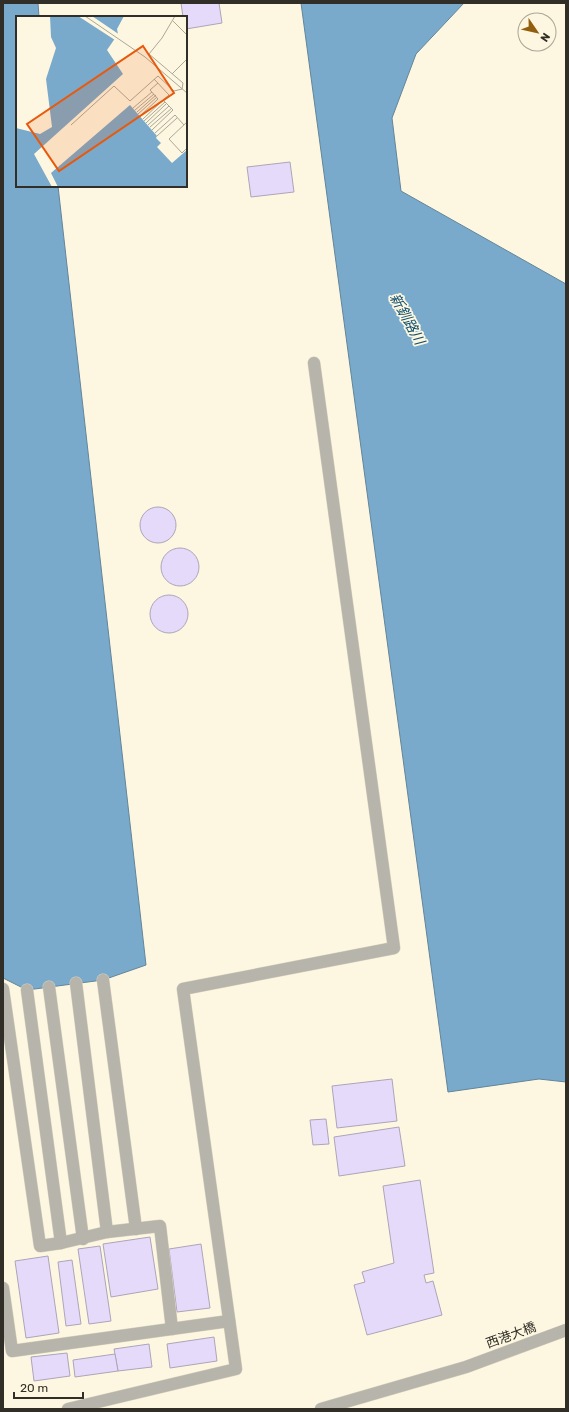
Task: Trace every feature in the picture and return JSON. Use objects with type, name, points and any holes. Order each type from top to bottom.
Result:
[{"type":"street","points":[[68,1409],[236,1369],[183,989],[394,948],[314,363]]},
{"type":"street","points":[[103,980],[136,1229]]},
{"type":"street","points":[[76,983],[108,1232]]},
{"type":"street","points":[[48,987],[83,1239]]},
{"type":"street","points":[[3,989],[40,1246],[83,1239],[108,1232],[160,1226],[172,1329]]},
{"type":"street","points":[[27,990],[61,1243]]},
{"type":"street","points":[[3,1288],[12,1350],[230,1321]]},
{"type":"street","name":"西港大橋","points":[[321,1409],[466,1367],[566,1330]]},
{"type":"water","points":[[3,3],[38,3],[39,16],[16,16],[16,187],[58,187],[146,965],[103,980],[27,990],[3,978]]},
{"type":"water","name":"新釧路川","points":[[301,3],[464,3],[416,54],[392,118],[401,191],[566,284],[566,1082],[539,1079],[448,1092]]},
{"type":"building","points":[[181,3],[219,3],[222,23],[187,29],[187,16],[183,16]]},
{"type":"building","points":[[290,162],[294,192],[251,197],[247,167]]},
{"type":"building","points":[[162,507],[171,512],[175,518],[175,532],[171,538],[162,543],[154,543],[145,538],[141,532],[140,521],[145,512],[151,508]]},
{"type":"building","points":[[180,548],[190,551],[196,557],[199,567],[196,577],[190,583],[180,586],[170,583],[164,577],[161,567],[164,557],[170,551]]},
{"type":"building","points":[[165,595],[173,595],[180,598],[185,603],[188,614],[185,625],[180,630],[173,633],[165,633],[158,630],[153,625],[150,618],[150,610],[153,603],[158,598]]},
{"type":"building","points":[[392,1079],[397,1121],[337,1128],[332,1086]]},
{"type":"building","points":[[326,1119],[329,1144],[313,1145],[310,1120]]},
{"type":"building","points":[[399,1127],[405,1166],[339,1176],[334,1137]]},
{"type":"building","points":[[420,1180],[434,1273],[424,1275],[426,1283],[433,1281],[442,1315],[367,1335],[354,1285],[365,1282],[362,1272],[394,1263],[383,1186]]},
{"type":"building","points":[[150,1237],[158,1289],[111,1297],[103,1244]]},
{"type":"building","points":[[201,1244],[210,1308],[177,1312],[169,1249]]},
{"type":"building","points":[[100,1246],[111,1321],[89,1324],[78,1249]]},
{"type":"building","points":[[48,1256],[59,1333],[26,1338],[15,1261]]},
{"type":"building","points":[[72,1260],[81,1324],[66,1326],[58,1262]]},
{"type":"building","points":[[214,1337],[217,1361],[170,1368],[167,1344]]},
{"type":"building","points":[[149,1344],[152,1367],[118,1371],[114,1349]]},
{"type":"building","points":[[67,1353],[70,1376],[34,1381],[31,1357]]},
{"type":"building","points":[[115,1354],[118,1371],[75,1377],[73,1360]]}]
